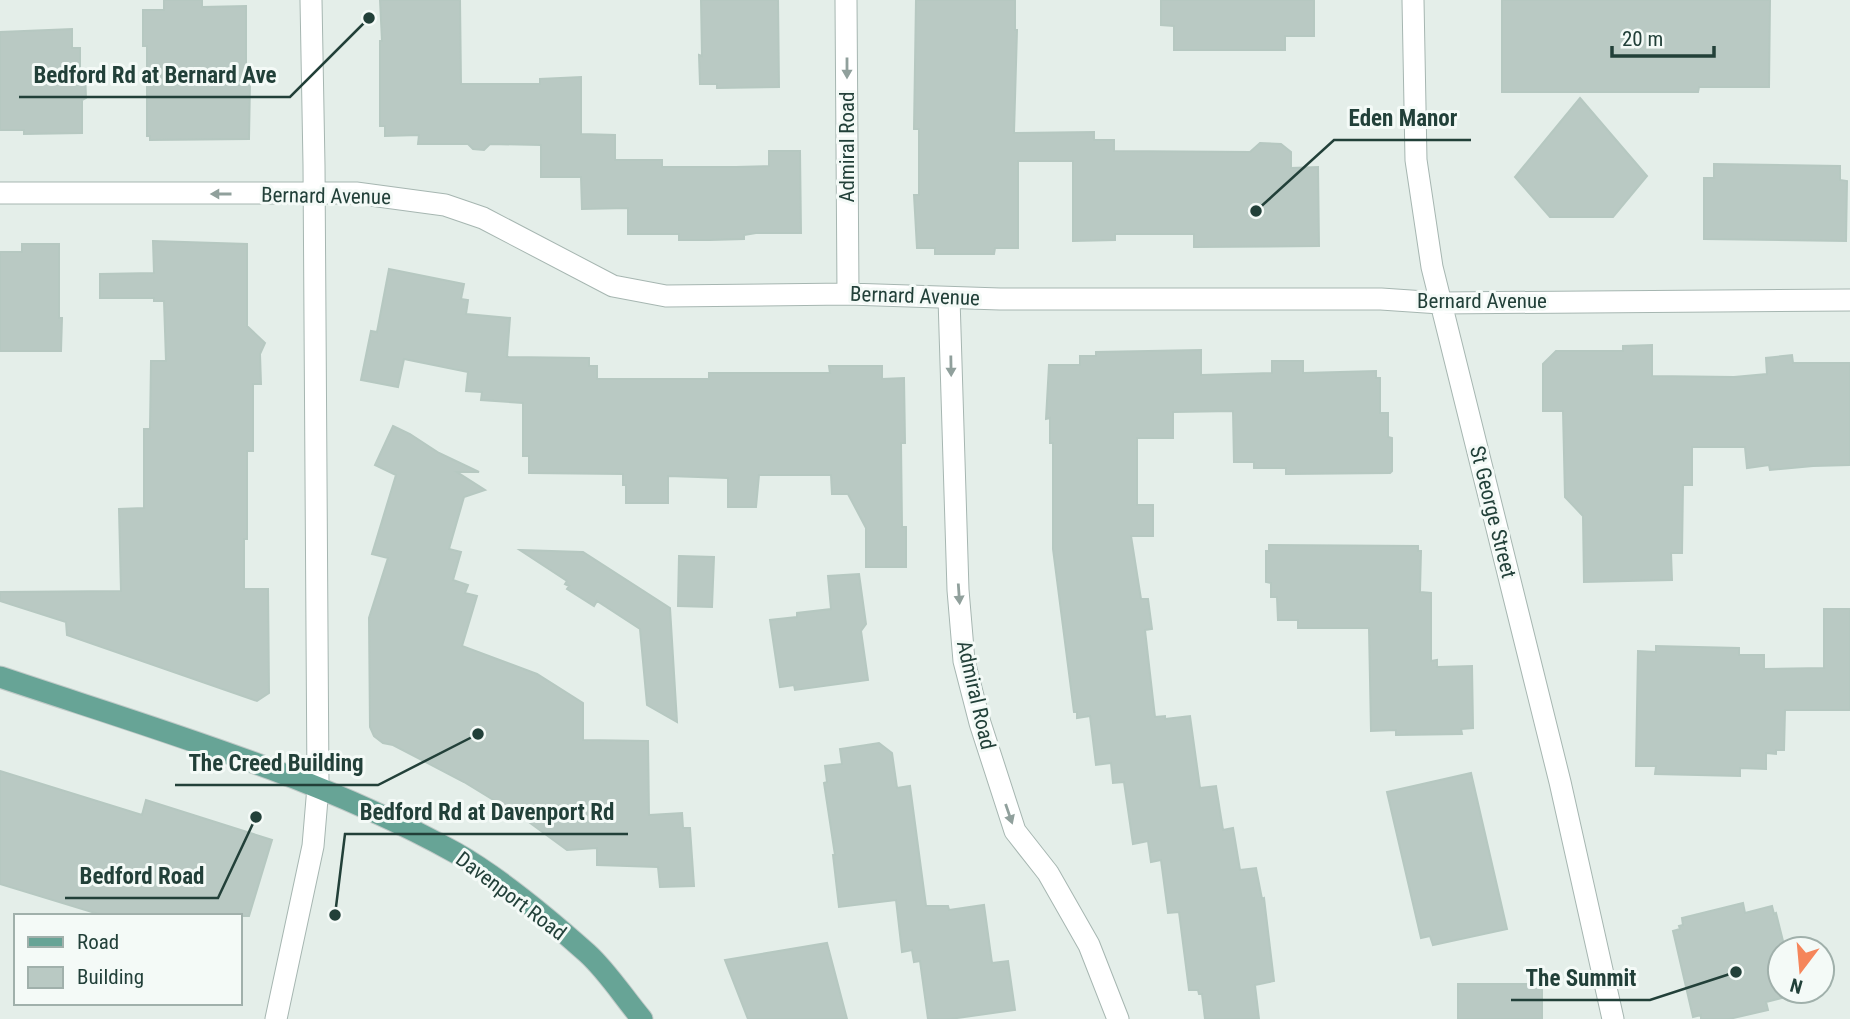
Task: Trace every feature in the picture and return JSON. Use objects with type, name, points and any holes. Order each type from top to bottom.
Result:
[{"type":"main road","name":"Davenport Road","points":[[0,677],[275,769],[458,854],[515,894],[589,955],[642,1019]]},
{"type":"street","points":[[276,1019],[313,846],[318,787],[311,0]]},
{"type":"street","name":"Admiral Road","points":[[846,0],[848,294]]},
{"type":"street","name":"St George Street","points":[[1413,0],[1416,160],[1432,267],[1560,782],[1614,1019]]},
{"type":"street","name":"Bernard Avenue","points":[[0,193],[356,193],[445,205],[483,218],[613,286],[666,296],[848,294],[949,298],[1381,299],[1440,303],[1850,300]]},
{"type":"street","name":"Admiral Road","points":[[949,298],[958,590],[964,661],[983,734],[1015,831],[1048,873],[1089,945],[1118,1019]]},
{"type":"building","points":[[164,0],[202,0],[202,7],[246,6],[246,83],[250,83],[249,139],[150,140],[150,136],[147,136],[147,46],[143,46],[143,10],[164,10]]},
{"type":"building","points":[[380,0],[460,0],[461,84],[540,84],[540,79],[581,77],[581,134],[615,135],[615,160],[662,160],[662,167],[769,166],[769,151],[800,151],[801,233],[756,233],[744,235],[744,239],[710,240],[679,240],[679,234],[628,234],[628,208],[582,209],[581,177],[541,177],[541,145],[490,144],[484,150],[473,149],[468,144],[418,144],[419,135],[385,136],[385,126],[380,126]]},
{"type":"building","points":[[701,0],[778,0],[779,87],[717,88],[717,84],[700,84]]},
{"type":"building","points":[[916,0],[1015,0],[1017,30],[1014,133],[1094,132],[1094,140],[1114,140],[1114,151],[1250,152],[1260,143],[1281,144],[1291,152],[1291,168],[1318,167],[1319,246],[1194,247],[1194,234],[1115,234],[1115,240],[1073,241],[1073,161],[1018,161],[1018,248],[995,248],[994,254],[935,254],[935,248],[917,248],[914,195],[919,195],[919,129],[914,129]]},
{"type":"building","points":[[1161,0],[1314,0],[1314,36],[1285,36],[1285,50],[1174,50],[1174,26],[1161,25]]},
{"type":"building","points":[[1502,0],[1770,0],[1769,87],[1699,87],[1698,92],[1502,92]]},
{"type":"building","points":[[72,29],[72,48],[80,48],[80,70],[85,70],[86,98],[82,100],[82,133],[24,134],[24,130],[0,130],[0,32]]},
{"type":"building","points":[[1580,98],[1647,176],[1613,217],[1550,217],[1515,177]]},
{"type":"building","points":[[1714,164],[1840,166],[1840,180],[1847,181],[1846,241],[1704,239],[1704,178],[1714,178]]},
{"type":"building","points":[[153,241],[247,244],[247,326],[265,343],[260,354],[261,384],[253,384],[253,451],[247,451],[247,539],[244,539],[244,589],[268,589],[269,693],[257,701],[67,635],[66,622],[0,601],[0,592],[121,591],[119,509],[144,508],[144,429],[150,429],[151,361],[166,361],[164,301],[154,301],[154,298],[100,298],[100,274],[154,273]]},
{"type":"building","points":[[22,244],[59,244],[61,351],[0,351],[0,252],[22,252]]},
{"type":"building","points":[[389,269],[464,284],[461,299],[468,300],[466,314],[510,318],[507,357],[589,358],[589,366],[597,366],[597,379],[709,379],[709,373],[830,373],[829,366],[882,366],[882,379],[904,378],[905,443],[901,443],[902,527],[906,527],[906,567],[866,567],[866,528],[848,494],[832,494],[831,475],[759,475],[756,507],[728,507],[728,478],[668,476],[668,503],[626,503],[623,474],[529,473],[529,456],[523,456],[523,403],[481,400],[482,392],[466,391],[468,372],[404,359],[398,387],[361,380],[371,331],[377,332]]},
{"type":"building","points":[[1652,345],[1652,376],[1734,377],[1767,374],[1766,358],[1792,355],[1793,363],[1850,363],[1850,465],[1770,470],[1769,465],[1747,468],[1745,447],[1692,447],[1692,485],[1683,485],[1682,553],[1671,553],[1672,580],[1584,582],[1583,516],[1565,497],[1563,411],[1543,411],[1543,364],[1556,351],[1623,351],[1623,346]]},
{"type":"building","points":[[1201,350],[1201,375],[1272,373],[1272,361],[1303,361],[1303,373],[1376,371],[1376,378],[1380,378],[1380,413],[1388,413],[1388,437],[1392,438],[1390,473],[1286,474],[1286,468],[1254,468],[1254,462],[1234,462],[1233,411],[1173,412],[1173,438],[1137,438],[1137,505],[1153,505],[1153,536],[1131,536],[1141,599],[1148,599],[1152,629],[1145,630],[1155,717],[1165,716],[1165,719],[1190,716],[1200,788],[1216,786],[1223,830],[1233,828],[1240,870],[1256,868],[1262,899],[1264,898],[1274,981],[1255,985],[1259,1019],[1205,1019],[1202,994],[1199,994],[1198,990],[1189,990],[1179,912],[1168,913],[1161,860],[1151,862],[1148,841],[1133,844],[1124,782],[1113,783],[1111,763],[1096,765],[1090,716],[1077,718],[1077,712],[1074,712],[1053,549],[1053,443],[1050,443],[1050,418],[1046,419],[1049,365],[1080,365],[1080,356],[1096,356],[1096,352]]},
{"type":"building","points":[[393,426],[439,453],[479,472],[457,472],[485,490],[464,497],[449,549],[461,552],[453,580],[468,585],[465,593],[477,596],[462,646],[537,674],[583,703],[583,740],[648,741],[649,815],[682,813],[683,828],[690,828],[694,886],[660,887],[658,867],[597,865],[597,848],[567,850],[526,820],[464,782],[393,745],[383,743],[374,736],[370,727],[369,618],[388,558],[372,554],[396,475],[375,465]]},
{"type":"building","points":[[1269,545],[1418,546],[1418,551],[1421,551],[1420,592],[1431,593],[1431,661],[1437,660],[1437,667],[1472,666],[1473,728],[1461,729],[1462,734],[1396,735],[1396,730],[1371,731],[1369,628],[1298,628],[1298,620],[1278,620],[1277,597],[1271,597],[1271,583],[1266,582],[1266,551],[1269,551]]},
{"type":"building","points":[[520,550],[583,552],[670,608],[677,722],[647,705],[640,629],[597,601],[594,606],[567,589],[567,581]]},
{"type":"building","points":[[679,556],[714,557],[712,607],[678,606]]},
{"type":"building","points":[[859,574],[866,624],[861,631],[868,680],[795,690],[794,685],[780,687],[770,620],[831,609],[828,576]]},
{"type":"building","points":[[1824,609],[1850,609],[1850,710],[1785,710],[1784,750],[1776,750],[1776,754],[1766,753],[1766,769],[1740,768],[1740,776],[1655,774],[1656,766],[1636,766],[1638,651],[1656,652],[1656,646],[1739,648],[1739,655],[1764,655],[1764,669],[1824,668]]},
{"type":"building","points":[[879,743],[892,753],[897,788],[910,786],[926,906],[948,906],[949,910],[984,905],[992,963],[1008,961],[1015,1010],[950,1019],[928,1019],[920,961],[914,962],[912,950],[902,952],[896,900],[839,907],[835,855],[824,783],[827,782],[825,766],[842,764],[840,749]]},
{"type":"building","points":[[0,771],[142,815],[146,800],[272,840],[249,916],[98,914],[0,884]]},
{"type":"building","points":[[1471,773],[1507,929],[1433,945],[1430,936],[1421,938],[1387,792]]},
{"type":"building","points":[[1743,903],[1745,913],[1772,906],[1782,935],[1766,935],[1768,1010],[1729,1019],[1701,1019],[1701,1015],[1693,1017],[1673,931],[1683,925],[1682,918]]},
{"type":"building","points":[[827,943],[847,1019],[748,1019],[725,960]]},
{"type":"building","points":[[1458,984],[1542,984],[1542,1019],[1458,1019]]},
{"type":"place","name":"Bedford Rd at Bernard Ave","points":[[369,18]]},
{"type":"place","name":"Eden Manor","points":[[1256,211]]},
{"type":"place","name":"The Creed Building","points":[[478,734]]},
{"type":"place","name":"Bedford Road","points":[[256,817]]},
{"type":"place","name":"Bedford Rd at Davenport Rd","points":[[335,915]]},
{"type":"place","name":"The Summit","points":[[1736,972]]}]
